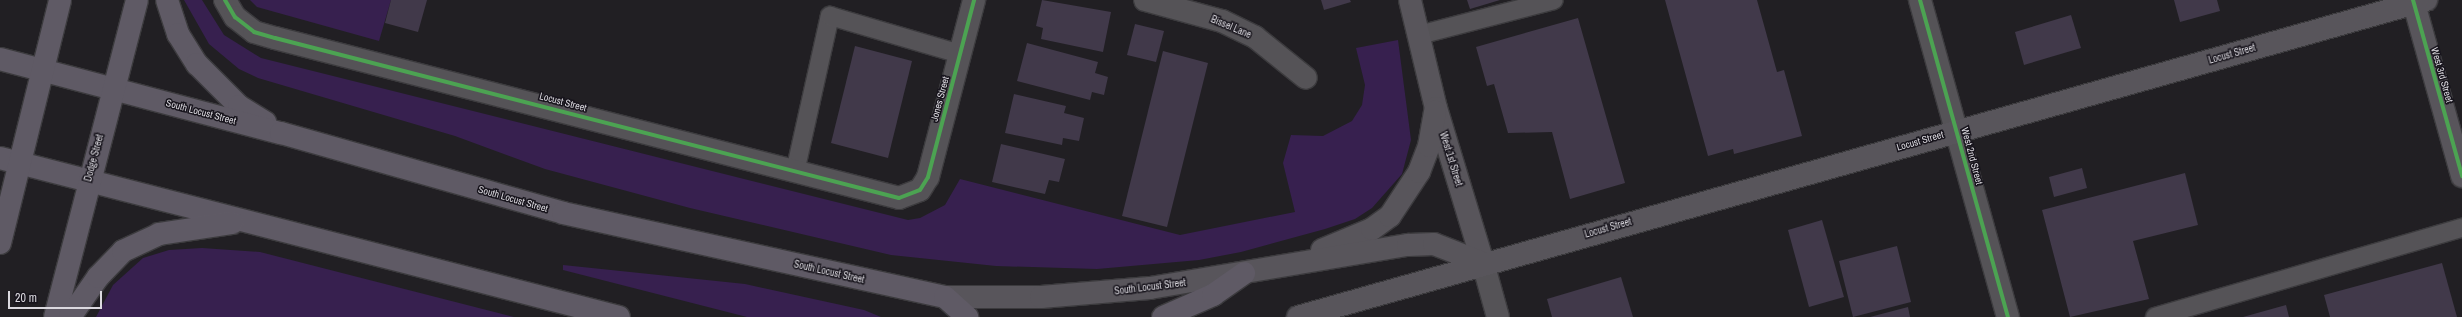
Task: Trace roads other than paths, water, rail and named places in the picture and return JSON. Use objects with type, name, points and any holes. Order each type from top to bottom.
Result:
[{"type":"highway","points":[[0,243],[10,161],[42,69],[60,0]]},
{"type":"highway","name":"Dodge Street","points":[[55,317],[88,182],[137,0]]},
{"type":"highway","points":[[167,0],[178,34],[197,64],[239,106],[281,132]]},
{"type":"highway","name":"South Locust Street","points":[[0,59],[281,132],[563,213],[945,297]]},
{"type":"highway","points":[[10,161],[619,317]]},
{"type":"highway","points":[[70,317],[98,277],[123,251],[159,234],[247,221]]},
{"type":"highway","points":[[1163,317],[1196,304],[1244,273]]},
{"type":"highway","points":[[945,297],[967,317]]},
{"type":"main road","name":"West 1st Street","points":[[1410,0],[1436,108],[1483,263]]},
{"type":"main road","name":"Locust Street","points":[[1483,263],[2418,1]]},
{"type":"main road","name":"West 3rd Street","points":[[2418,1],[2462,176]]},
{"type":"main road","points":[[1290,263],[1372,229],[1390,216],[1419,172],[1429,146],[1436,108]]},
{"type":"main road","name":"South Locust Street","points":[[945,297],[1056,296],[1150,288],[1244,273],[1290,263],[1434,244],[1483,263]]},
{"type":"main road","points":[[1298,317],[1483,263]]},
{"type":"street","name":"Locust Street","points":[[225,0],[235,17],[254,32],[275,38],[884,196],[910,195]]},
{"type":"street","name":"Jones Street","points":[[910,195],[920,190],[928,177],[974,0]]},
{"type":"street","name":"Bissel Lane","points":[[1145,0],[1222,21],[1255,37],[1306,78]]},
{"type":"street","name":"West 2nd Street","points":[[1920,0],[2008,317]]},
{"type":"street","name":"West 1st Street","points":[[1483,263],[1498,317]]},
{"type":"lane","points":[[1419,35],[1554,0]]},
{"type":"lane","points":[[795,172],[830,16],[960,54]]},
{"type":"lane","points":[[2155,317],[2462,228]]}]
